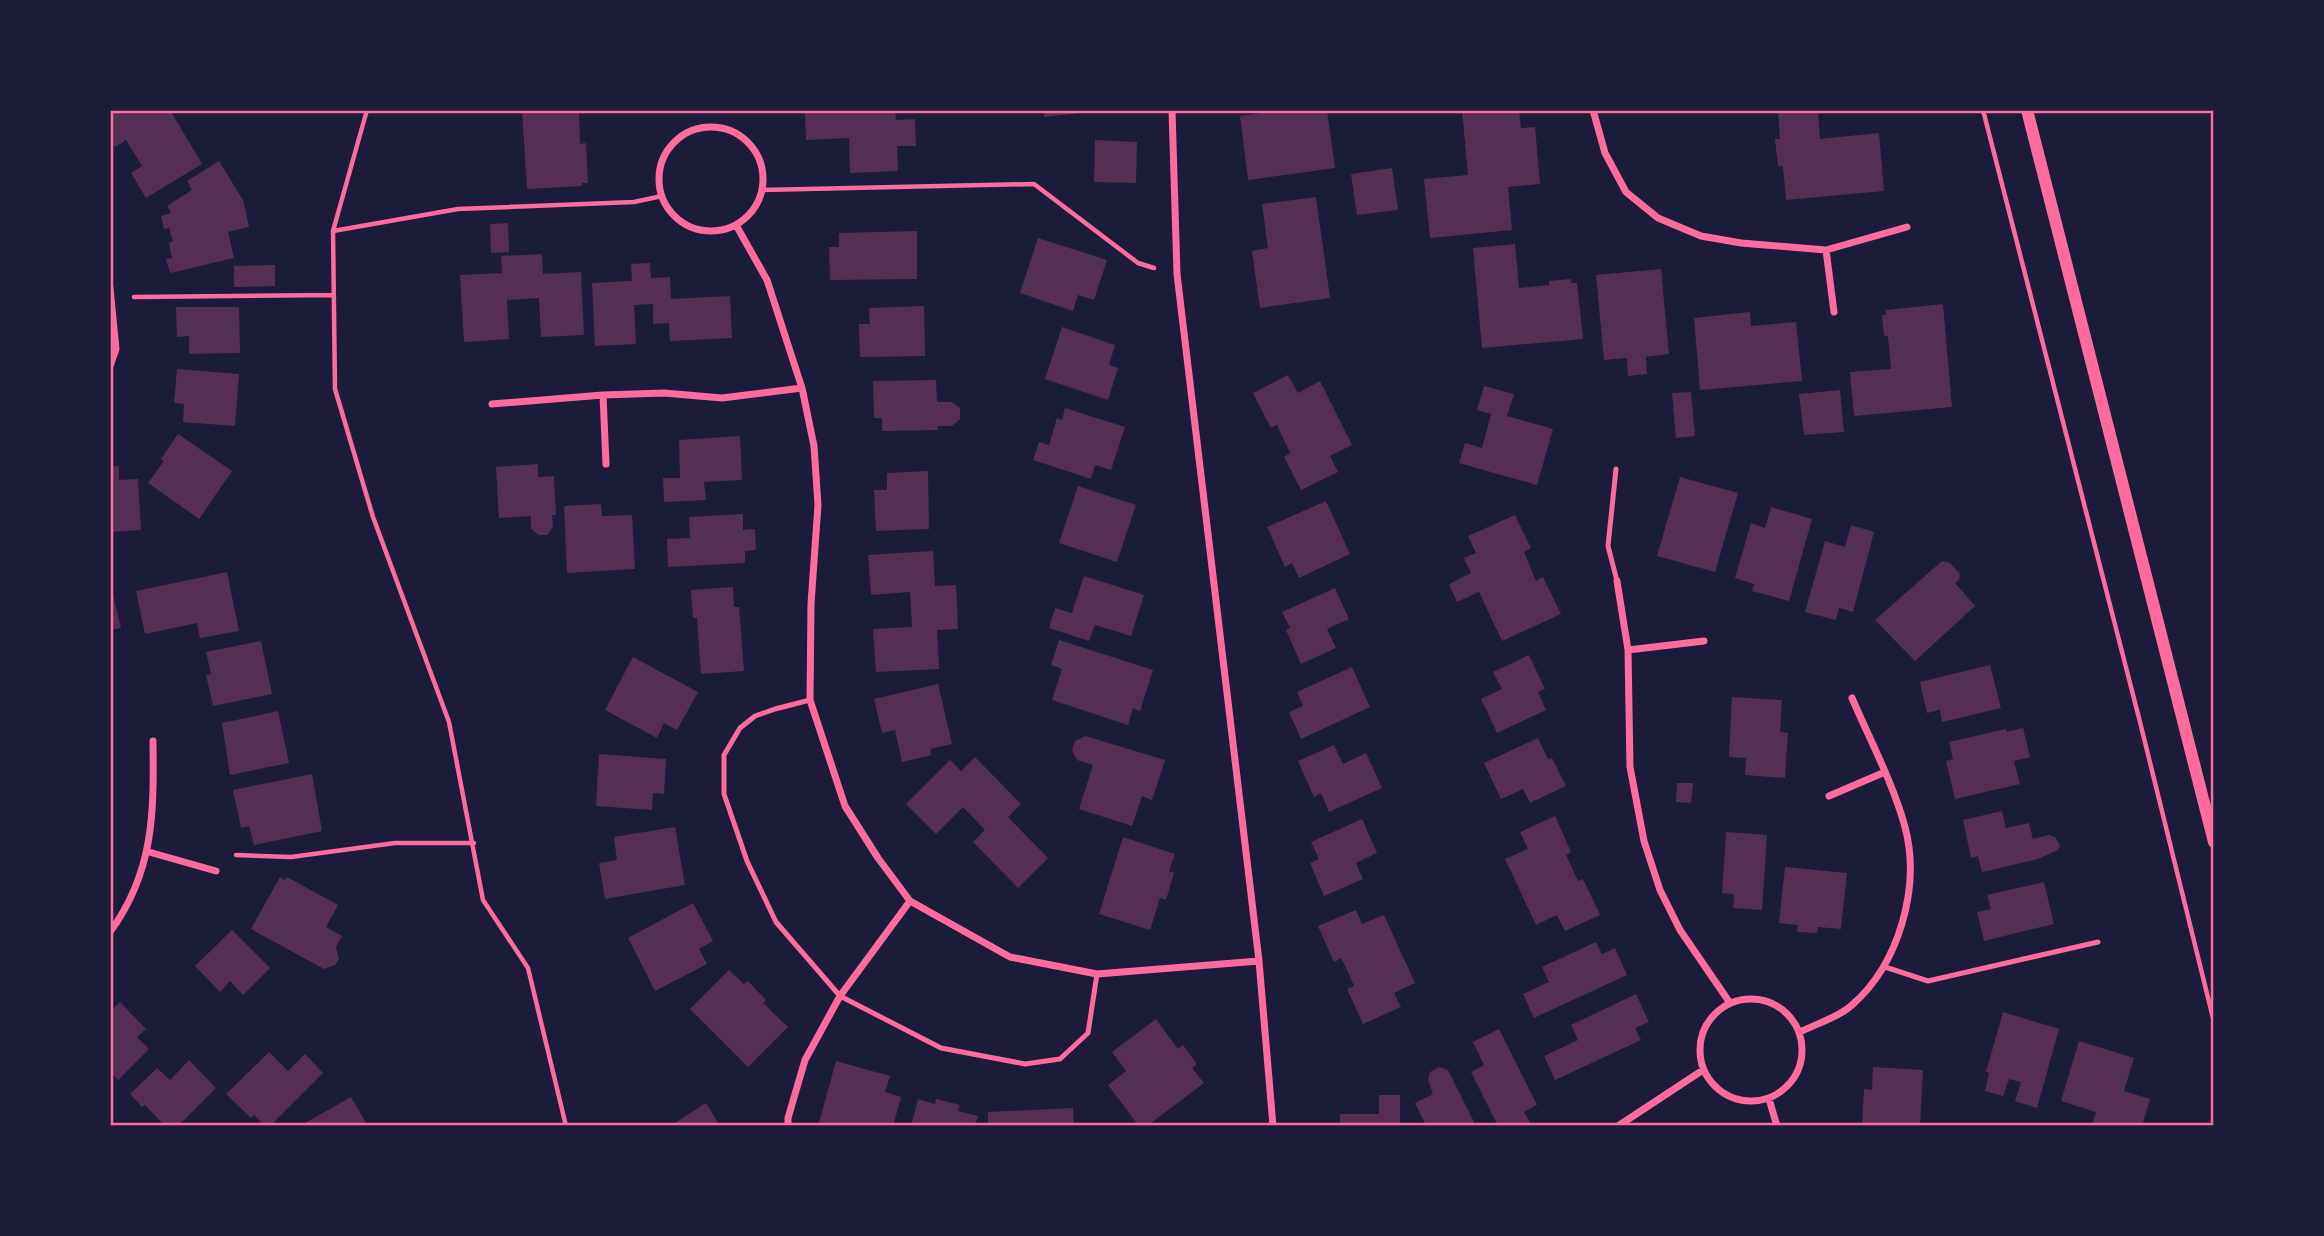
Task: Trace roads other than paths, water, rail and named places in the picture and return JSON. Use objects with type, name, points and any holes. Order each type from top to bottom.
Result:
[{"type":"street","points":[[1172,110],[1177,274],[1259,961],[1273,1126]]},
{"type":"street","points":[[1592,110],[1605,153],[1626,192],[1658,218],[1701,236],[1741,243],[1826,250],[1907,227]]},
{"type":"street","points":[[2027,110],[2214,842]]},
{"type":"street","points":[[716,128],[733,132],[747,142],[760,164],[762,190],[748,216],[736,225],[719,231],[701,230],[684,224],[670,212],[662,196],[659,179],[662,162],[670,147],[683,135],[699,129],[716,128]]},
{"type":"street","points":[[736,225],[767,280],[802,388],[814,446],[818,505],[811,604],[810,700],[845,806],[878,858],[910,901],[1010,957],[1097,974],[1259,961]]},
{"type":"street","points":[[1826,250],[1834,312]]},
{"type":"street","points":[[110,288],[116,349],[110,366]]},
{"type":"street","points":[[492,404],[603,395],[664,394],[722,398],[802,388]]},
{"type":"street","points":[[603,395],[606,464]]},
{"type":"street","points":[[1617,581],[1628,650],[1630,767],[1644,841],[1660,890],[1680,930],[1730,1003]]},
{"type":"street","points":[[1628,650],[1704,641]]},
{"type":"street","points":[[1800,1032],[1852,1006],[1885,967],[1904,920],[1910,866],[1905,829],[1885,772],[1852,698]]},
{"type":"street","points":[[110,932],[126,910],[149,852],[154,791],[153,741]]},
{"type":"street","points":[[1829,796],[1885,772]]},
{"type":"street","points":[[149,852],[216,871]]},
{"type":"street","points":[[788,1126],[805,1060],[840,996],[910,901]]},
{"type":"street","points":[[1750,998],[1772,1002],[1789,1014],[1800,1032],[1804,1052],[1799,1072],[1786,1089],[1769,1099],[1749,1102],[1730,1098],[1714,1087],[1703,1070],[1699,1051],[1703,1031],[1713,1014],[1730,1003],[1750,998]]},
{"type":"street","points":[[1618,1126],[1703,1070]]},
{"type":"street","points":[[1769,1099],[1777,1126]]},
{"type":"lane","points":[[1616,469],[1608,546],[1617,581]]},
{"type":"lane","points":[[810,700],[765,712],[740,728],[724,755],[724,794],[747,861],[776,922],[840,996],[941,1048],[1025,1064],[1060,1059],[1088,1033],[1097,974]]},
{"type":"lane","points":[[1885,967],[1928,981],[2098,942]]}]
